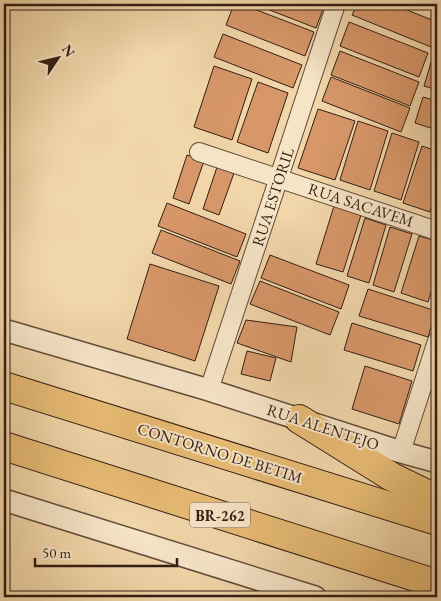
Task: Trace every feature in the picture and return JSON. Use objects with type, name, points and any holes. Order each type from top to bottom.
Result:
[{"type":"highway","name":"CONTORNO DE BETIM","points":[[4,386],[437,521]]},
{"type":"highway","points":[[299,419],[392,476],[437,499]]},
{"type":"highway","name":"BR-262","points":[[4,446],[437,584]]},
{"type":"street","name":"RUA ESTORIL","points":[[209,390],[336,4]]},
{"type":"street","name":"RUA SACAVEM","points":[[198,152],[437,231]]},
{"type":"street","name":"RUA ALENTEJO","points":[[4,330],[209,390],[437,462]]},
{"type":"street","points":[[401,452],[437,341]]},
{"type":"street","points":[[4,500],[315,597]]},
{"type":"building","points":[[234,4],[241,4],[314,32],[305,56],[226,25]]},
{"type":"building","points":[[254,4],[325,4],[316,28]]},
{"type":"building","points":[[357,4],[392,4],[437,22],[437,31],[431,47],[352,15]]},
{"type":"building","points":[[416,4],[437,4],[437,12]]},
{"type":"building","points":[[349,22],[428,53],[419,77],[340,46]]},
{"type":"building","points":[[223,34],[302,65],[293,88],[214,57]]},
{"type":"building","points":[[340,51],[419,82],[410,106],[331,75]]},
{"type":"building","points":[[432,59],[437,60],[437,90],[424,86]]},
{"type":"building","points":[[214,66],[252,79],[232,140],[194,127]]},
{"type":"building","points":[[331,77],[410,108],[401,132],[322,101]]},
{"type":"building","points":[[258,82],[288,93],[268,153],[237,142]]},
{"type":"building","points":[[423,97],[437,101],[437,130],[415,123]]},
{"type":"building","points":[[318,109],[355,121],[335,180],[298,168]]},
{"type":"building","points":[[358,121],[388,131],[370,190],[340,180]]},
{"type":"building","points":[[392,133],[419,142],[401,200],[374,191]]},
{"type":"building","points":[[422,146],[437,151],[437,190],[430,212],[403,203]]},
{"type":"building","points":[[187,155],[204,161],[189,204],[173,198]]},
{"type":"building","points":[[217,167],[234,173],[219,215],[203,209]]},
{"type":"building","points":[[167,203],[246,234],[237,257],[158,226]]},
{"type":"building","points":[[334,206],[361,215],[343,272],[316,264]]},
{"type":"building","points":[[365,218],[386,225],[369,283],[347,276]]},
{"type":"building","points":[[390,227],[412,234],[394,292],[373,285]]},
{"type":"building","points":[[161,230],[240,261],[231,284],[152,253]]},
{"type":"building","points":[[419,236],[437,241],[437,273],[428,302],[401,293]]},
{"type":"building","points":[[270,255],[349,285],[341,309],[261,278]]},
{"type":"building","points":[[150,264],[219,286],[195,361],[127,339]]},
{"type":"building","points":[[260,281],[339,312],[330,335],[250,304]]},
{"type":"building","points":[[368,289],[436,311],[428,337],[359,316]]},
{"type":"building","points":[[246,320],[297,327],[291,362],[237,343]]},
{"type":"building","points":[[352,323],[421,345],[413,371],[344,350]]},
{"type":"building","points":[[247,351],[276,358],[270,381],[241,374]]},
{"type":"building","points":[[365,366],[412,381],[399,424],[352,409]]}]
